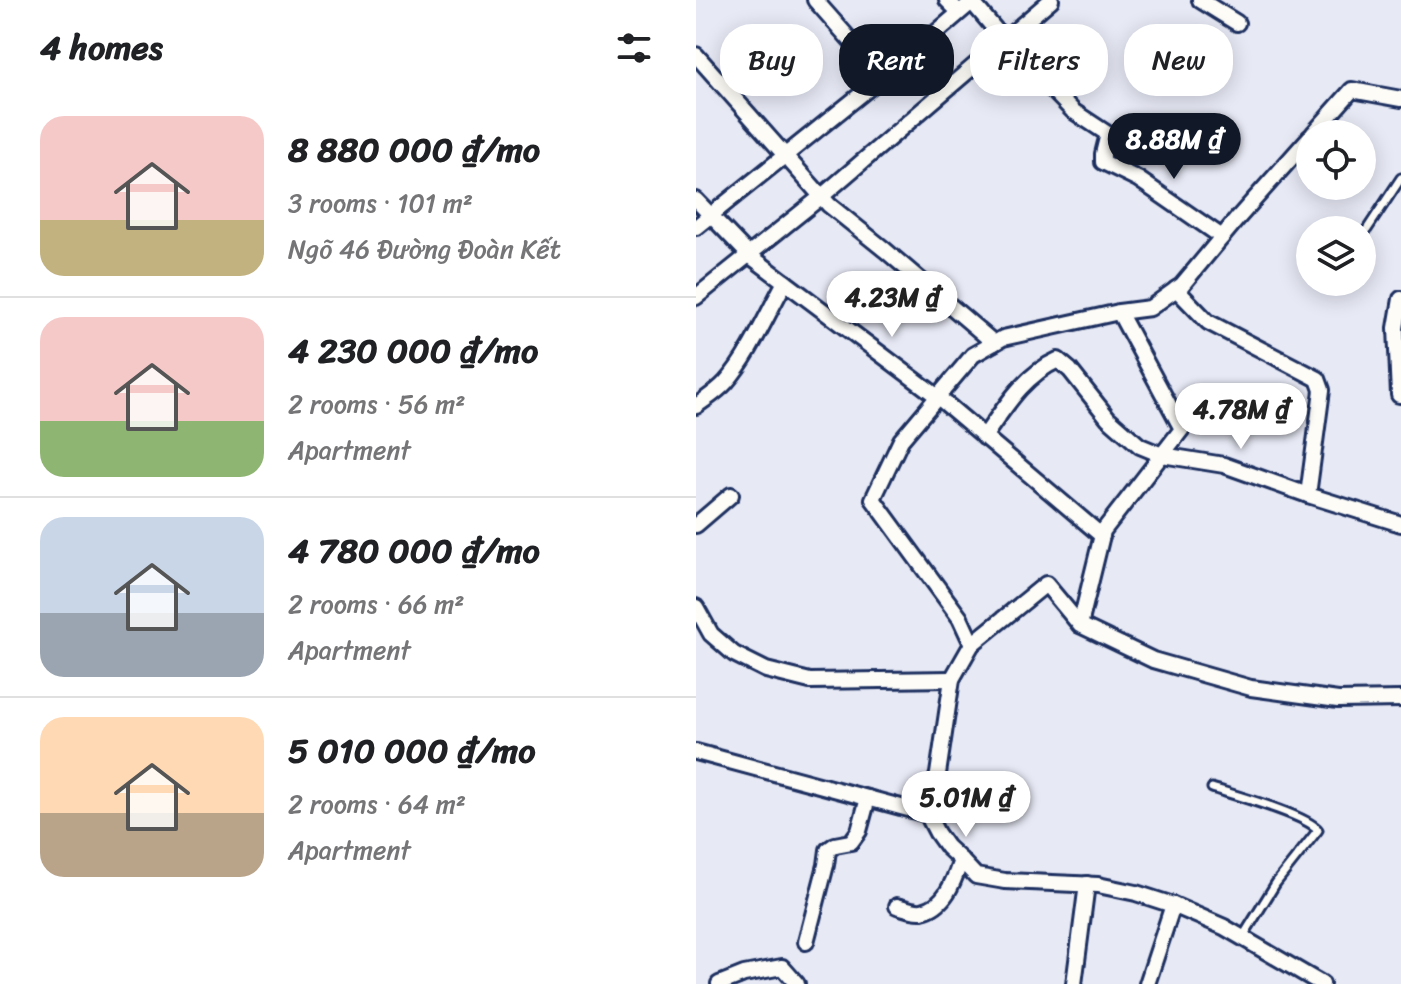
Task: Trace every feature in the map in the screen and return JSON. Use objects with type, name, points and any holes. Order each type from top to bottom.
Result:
[{"type":"street","points":[[815,0],[839,27]]},
{"type":"street","points":[[947,0],[959,12]]},
{"type":"street","points":[[1023,24],[1051,0]]},
{"type":"street","points":[[1200,0],[1237,23]]},
{"type":"street","points":[[945,24],[973,1],[991,24]]},
{"type":"street","points":[[696,55],[829,205],[994,343]]},
{"type":"street","points":[[696,297],[822,196],[970,69]]},
{"type":"street","points":[[1326,120],[1352,90],[1401,99]]},
{"type":"street","points":[[696,227],[859,96]]},
{"type":"street","points":[[1058,96],[1073,111],[1108,134],[1103,162],[1138,179],[1222,237]]},
{"type":"street","points":[[972,644],[960,618],[873,499],[901,440],[973,355],[1003,338],[1150,308],[1182,285],[1296,154]]},
{"type":"street","points":[[696,200],[749,255],[938,397],[1102,536]]},
{"type":"street","points":[[696,406],[726,382],[740,363],[785,282]]},
{"type":"street","points":[[1176,289],[1208,322],[1318,379],[1322,390],[1308,495]]},
{"type":"street","points":[[1401,299],[1396,328],[1401,395]]},
{"type":"street","points":[[1080,625],[1103,531],[1182,429],[1119,312]]},
{"type":"street","points":[[984,437],[1013,395],[1042,367],[1058,360],[1070,370],[1108,418],[1140,446],[1162,455],[1224,465],[1401,524]]},
{"type":"street","points":[[696,525],[731,495]]},
{"type":"street","points":[[1322,984],[1224,927],[1136,893],[1098,885],[1005,881],[976,876],[947,847],[927,814],[938,774],[952,679],[972,644],[1046,584],[1080,625],[1153,660],[1251,688],[1338,700],[1401,699]]},
{"type":"street","points":[[696,607],[711,634],[722,644],[734,654],[766,670],[810,681],[952,679]]},
{"type":"street","points":[[696,752],[927,814]]},
{"type":"street","points":[[806,942],[828,850],[835,845],[851,842],[859,831],[868,798]]},
{"type":"street","points":[[897,906],[921,912],[937,904],[953,885],[961,860]]},
{"type":"street","points":[[1074,984],[1087,884]]},
{"type":"street","points":[[1147,984],[1173,905]]},
{"type":"street","points":[[719,984],[744,974],[782,967],[797,984]]},
{"type":"lane","points":[[1376,216],[1401,178]]},
{"type":"lane","points":[[1212,788],[1281,811],[1314,825],[1318,830],[1276,883],[1242,938]]}]
